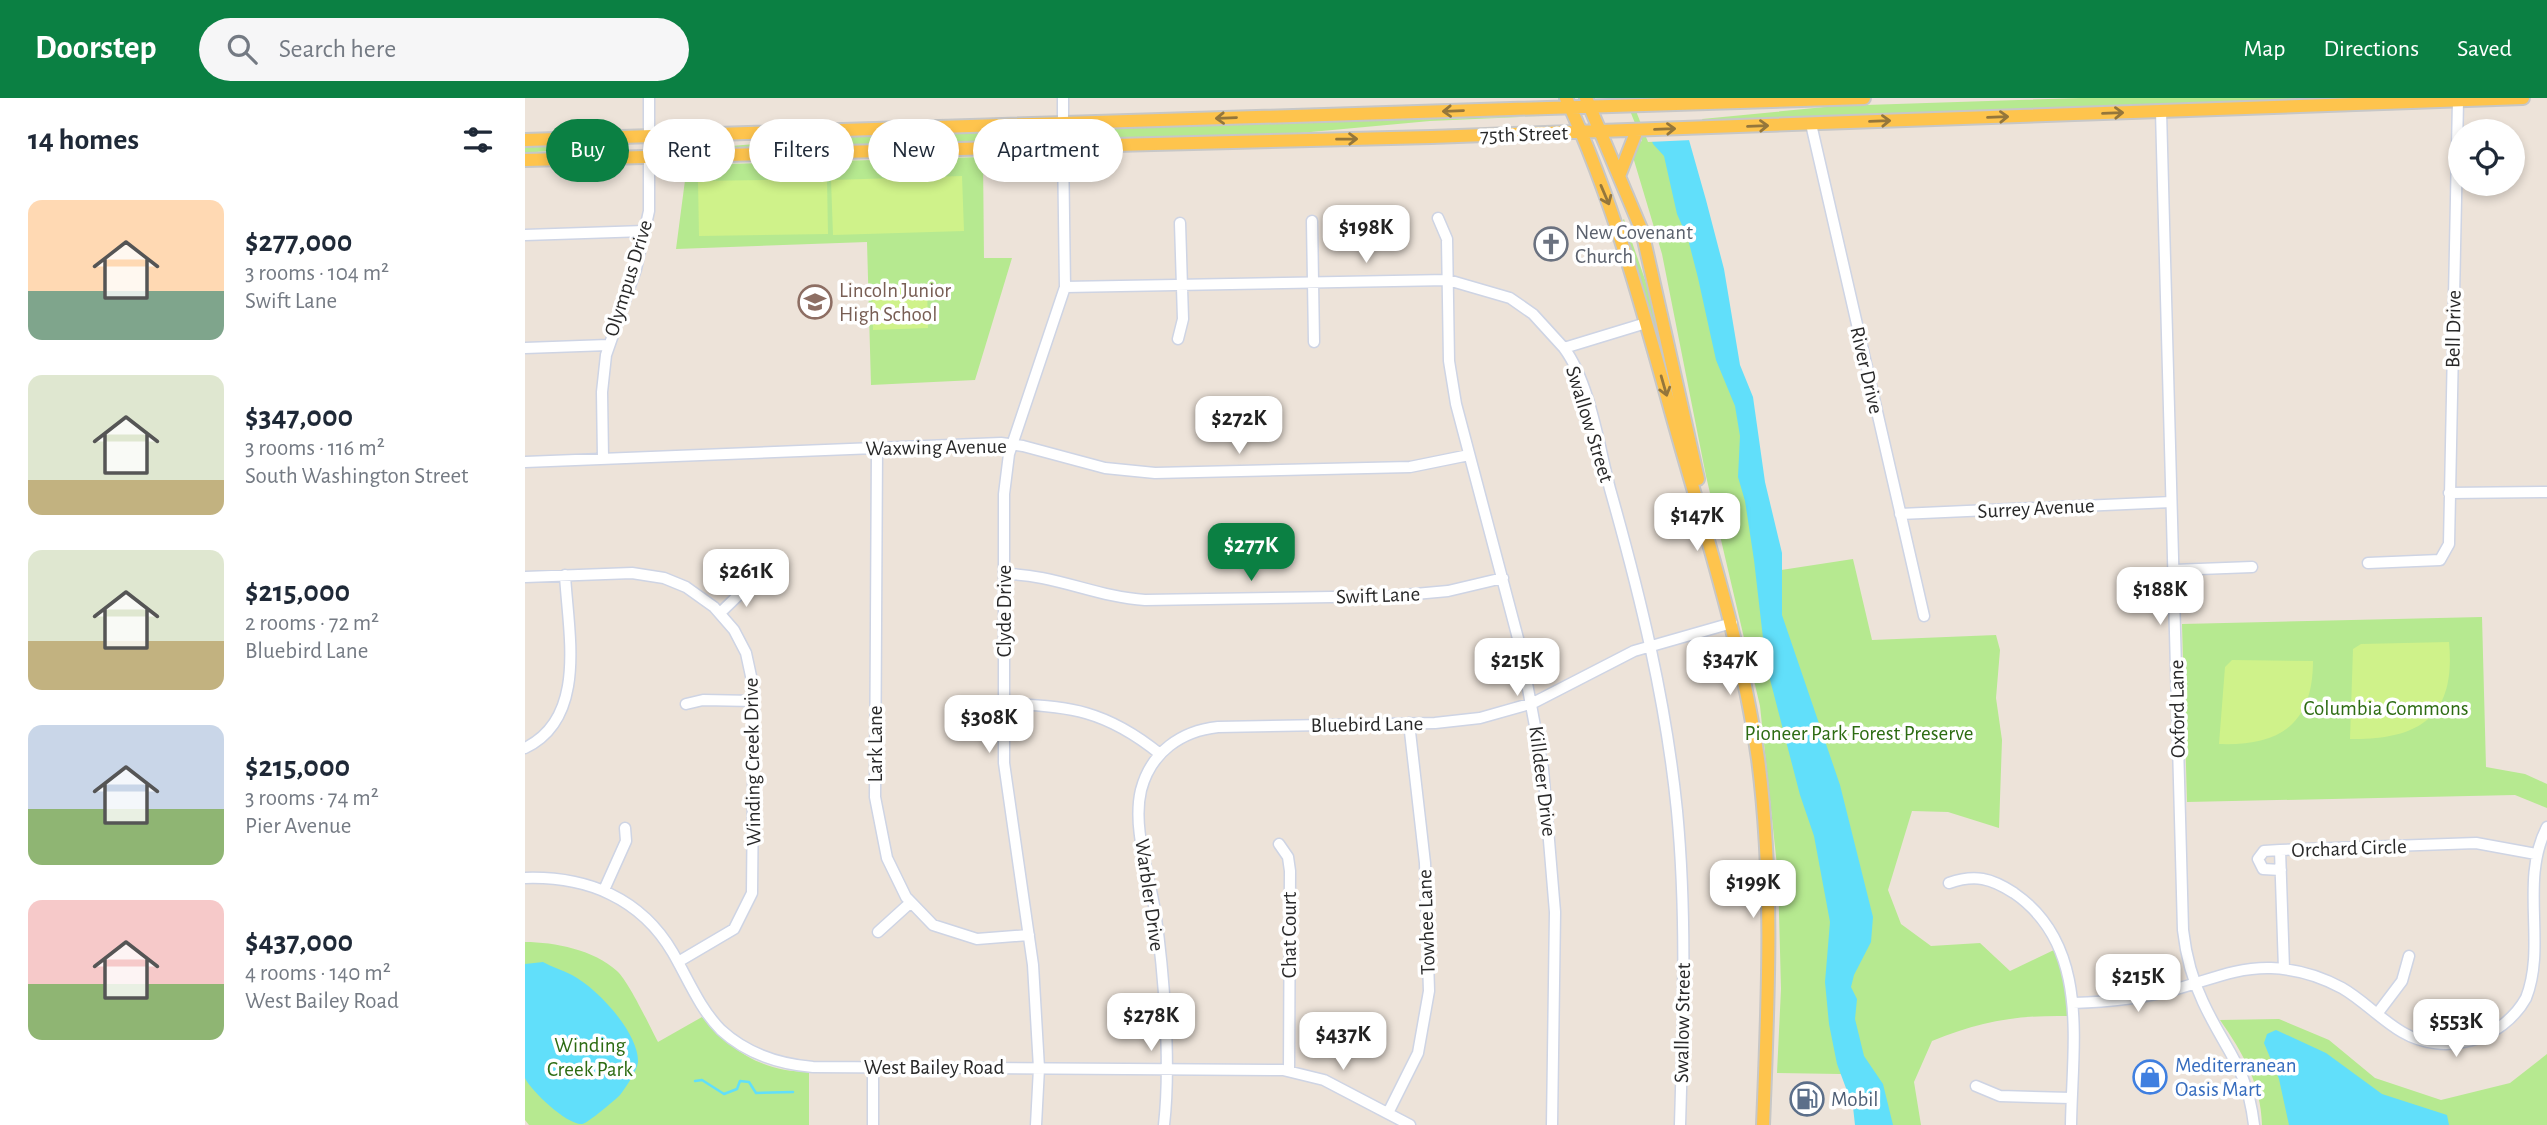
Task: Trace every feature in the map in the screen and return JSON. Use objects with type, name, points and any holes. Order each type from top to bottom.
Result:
[{"type":"main road","points":[[1528,109],[1537,98]]},
{"type":"main road","name":"75th Street","points":[[1123,120],[1528,109],[1568,103],[1627,106],[1864,98]]},
{"type":"main road","name":"75th Street","points":[[1123,144],[1579,132],[2523,98]]},
{"type":"main road","points":[[1568,103],[1612,211],[1706,524],[1732,623],[1758,760],[1768,880],[1769,983],[1763,1125]]},
{"type":"main road","points":[[1588,103],[1637,216],[1651,262],[1692,446],[1706,524]]},
{"type":"main road","name":"75th Street","points":[[735,134],[973,125]]},
{"type":"main road","points":[[1619,176],[1637,130]]},
{"type":"main road","name":"75th Street","points":[[525,140],[643,137]]},
{"type":"main road","name":"75th Street","points":[[735,155],[973,148]]},
{"type":"main road","name":"75th Street","points":[[525,160],[643,157]]},
{"type":"street","name":"Olympus Drive","points":[[649,98],[650,119]]},
{"type":"street","points":[[1063,98],[1063,119]]},
{"type":"street","name":"Bell Drive","points":[[2368,563],[2435,561],[2444,557],[2449,544],[2458,100]]},
{"type":"street","name":"Oxford Lane","points":[[2161,111],[2183,930],[2195,983],[2241,1069],[2250,1094],[2254,1125]]},
{"type":"street","name":"River Drive","points":[[1811,124],[1924,615]]},
{"type":"street","name":"Olympus Drive","points":[[604,458],[602,392],[608,345],[636,269],[645,231],[648,182]]},
{"type":"street","name":"Clyde Drive","points":[[1036,1125],[1039,1068],[1029,935],[1007,797],[1003,704],[1005,474],[1012,444],[1065,286],[1064,182]]},
{"type":"street","name":"Killdeer Drive","points":[[1439,218],[1446,232],[1450,370],[1469,456],[1503,578],[1533,703],[1549,820],[1555,912],[1552,1125]]},
{"type":"street","points":[[1312,221],[1314,342]]},
{"type":"street","points":[[1178,339],[1183,319],[1180,223]]},
{"type":"street","points":[[525,235],[645,231]]},
{"type":"street","name":"Swallow Street","points":[[1065,286],[1448,279],[1510,298],[1533,314],[1564,348],[1585,397],[1651,645],[1670,754],[1681,874],[1684,964],[1680,1125]]},
{"type":"street","points":[[1564,348],[1646,323]]},
{"type":"street","points":[[525,348],[608,345]]},
{"type":"street","name":"Waxwing Avenue","points":[[525,462],[1012,444],[1105,468],[1155,473],[1401,468],[1469,456]]},
{"type":"street","name":"Lark Lane","points":[[877,447],[875,797],[887,858],[910,903],[933,925],[957,935],[977,939],[1029,935]]},
{"type":"street","points":[[2449,493],[2547,492]]},
{"type":"street","name":"Surrey Avenue","points":[[1900,514],[2171,502]]},
{"type":"street","points":[[2173,570],[2252,567]]},
{"type":"street","name":"Winding Creek Drive","points":[[525,577],[632,573],[654,575],[686,587],[720,613],[734,630],[745,653],[754,701],[751,899],[734,929],[678,962]]},
{"type":"street","name":"Swift Lane","points":[[1004,573],[1044,576],[1116,597],[1145,600],[1393,596],[1448,591],[1503,578]]},
{"type":"street","points":[[525,747],[552,728],[567,699],[569,681],[565,575]]},
{"type":"street","points":[[720,613],[751,583]]},
{"type":"street","name":"Bluebird Lane","points":[[1160,754],[1186,735],[1208,728],[1409,723],[1480,718],[1533,703],[1651,645],[1732,623]]},
{"type":"street","points":[[686,704],[703,700],[754,701]]},
{"type":"street","points":[[1003,704],[1065,706],[1094,713],[1125,728],[1160,754]]},
{"type":"street","name":"Towhee Lane","points":[[1388,1113],[1418,1053],[1429,991],[1425,863],[1409,723]]},
{"type":"street","name":"Warbler Drive","points":[[1160,754],[1144,780],[1139,811],[1159,942],[1166,1068],[1164,1125]]},
{"type":"street","points":[[2073,1003],[2138,999],[2240,970],[2284,969],[2329,981],[2404,1034],[2443,1044],[2485,1036],[2511,1018],[2527,995],[2536,970],[2536,854],[2547,827]]},
{"type":"street","points":[[604,890],[626,841],[625,828]]},
{"type":"street","name":"Orchard Circle","points":[[2284,969],[2280,850],[2476,843],[2536,854]]},
{"type":"street","name":"Chat Court","points":[[1279,844],[1288,857],[1290,871],[1289,1071]]},
{"type":"street","points":[[2280,850],[2264,851],[2258,859],[2263,869],[2281,870]]},
{"type":"street","points":[[1949,883],[1980,877],[2006,887],[2028,904],[2051,930],[2062,951],[2073,1003],[2071,1125]]},
{"type":"street","name":"West Bailey Road","points":[[525,878],[559,878],[604,890],[648,920],[678,962],[714,1022],[746,1049],[771,1059],[798,1065],[873,1067],[1289,1071],[1324,1080],[1410,1125]]},
{"type":"street","points":[[878,932],[910,903]]},
{"type":"street","points":[[2377,1014],[2402,981],[2409,956]]},
{"type":"street","points":[[873,1067],[873,1125]]},
{"type":"street","points":[[1976,1086],[2000,1096],[2071,1098]]},
{"type":"green space","name":"Pioneer Park Forest Preserve","points":[[1625,98],[1652,98],[1744,400],[1768,572],[1853,559],[1872,640],[1996,635],[2000,650],[1996,698],[2002,740],[1999,828],[1948,812],[1912,811],[1888,890],[1901,924],[1931,946],[1980,943],[2010,971],[2056,949],[2067,987],[2067,1016],[1998,1021],[1932,1041],[1914,1082],[1921,1125],[1871,1125],[1865,1080],[1840,1074],[1777,1073],[1781,989],[1778,875],[1760,706],[1706,476],[1662,254],[1633,157],[1636,144],[1642,141]]},
{"type":"green space","points":[[2081,98],[2388,98],[1702,119],[1835,106]]},
{"type":"green space","points":[[1541,116],[1430,121],[1300,133],[1123,138],[1123,128]]},
{"type":"green space","points":[[959,132],[973,132],[973,142],[959,143]]},
{"type":"green space","points":[[868,135],[868,145],[854,146],[854,136]]},
{"type":"green space","points":[[546,144],[546,151],[525,153],[525,145]]},
{"type":"green space","points":[[749,144],[749,149],[735,149],[735,146]]},
{"type":"green space","points":[[973,157],[973,182],[983,182],[984,258],[1012,258],[975,380],[871,385],[867,242],[676,249],[685,182],[735,182],[735,164],[749,163],[749,182],[854,182],[854,160],[868,160],[868,182],[959,182],[959,158]]},
{"type":"green space","points":[[959,176],[962,176],[964,231],[833,235],[831,182],[868,179],[868,182],[959,182]]},
{"type":"green space","points":[[698,182],[827,182],[828,234],[699,236]]},
{"type":"green space","points":[[1623,220],[1660,323],[1678,416]]},
{"type":"green space","points":[[927,285],[928,328],[873,330],[872,287]]},
{"type":"green space","name":"Columbia Commons","points":[[2482,617],[2486,767],[2525,774],[2547,784],[2547,808],[2515,795],[2187,802],[2182,624]]},
{"type":"green space","points":[[2449,642],[2450,667],[2446,689],[2429,719],[2396,735],[2350,739],[2353,649],[2361,644]]},
{"type":"green space","points":[[2232,660],[2313,661],[2307,701],[2289,727],[2259,741],[2219,744],[2225,667]]},
{"type":"green space","name":"Winding Creek Park","points":[[525,942],[574,949],[608,964],[627,984],[658,1042],[702,1017],[724,1040],[749,1057],[777,1068],[809,1072],[809,1125],[529,1125],[525,1120]]},
{"type":"green space","points":[[2279,1019],[2329,1040],[2375,1078],[2441,1100],[2510,1083],[2547,1054],[2547,1125],[2262,1125],[2254,1082],[2220,1020]]},
{"type":"water","points":[[1635,98],[1669,98],[1689,140],[1724,269],[1740,365],[1753,397],[1765,482],[1782,553],[1782,615],[1840,785],[1873,917],[1871,942],[1854,975],[1851,987],[1857,999],[1855,1019],[1864,1056],[1883,1084],[1893,1125],[1855,1125],[1853,1107],[1837,1064],[1829,1024],[1825,982],[1830,922],[1814,836],[1800,795],[1766,664],[1754,560],[1745,501],[1738,477],[1740,436],[1735,406],[1716,360],[1698,278],[1688,239],[1677,214],[1664,156],[1653,144]]},
{"type":"water","points":[[543,962],[572,975],[593,990],[624,1025],[636,1050],[637,1066],[620,1095],[582,1124],[575,1123],[550,1106],[525,1078],[525,964]]},
{"type":"water","points":[[2276,1030],[2326,1053],[2382,1094],[2447,1115],[2449,1125],[2289,1125],[2279,1079],[2264,1043],[2267,1034]]},
{"type":"pier","points":[[1631,98],[1672,98],[1692,140],[1648,142]]},
{"type":"waterway","points":[[695,1081],[702,1080],[724,1094],[737,1089],[740,1081],[749,1082],[756,1093],[793,1092]]},
{"type":"place","name":"New Covenant Church","points":[[1551,244]]},
{"type":"place","name":"Lincoln Junior High School","points":[[815,302]]},
{"type":"place","name":"Mediterranean Oasis Mart","points":[[2150,1077]]},
{"type":"place","name":"Mobil","points":[[1807,1099]]}]
